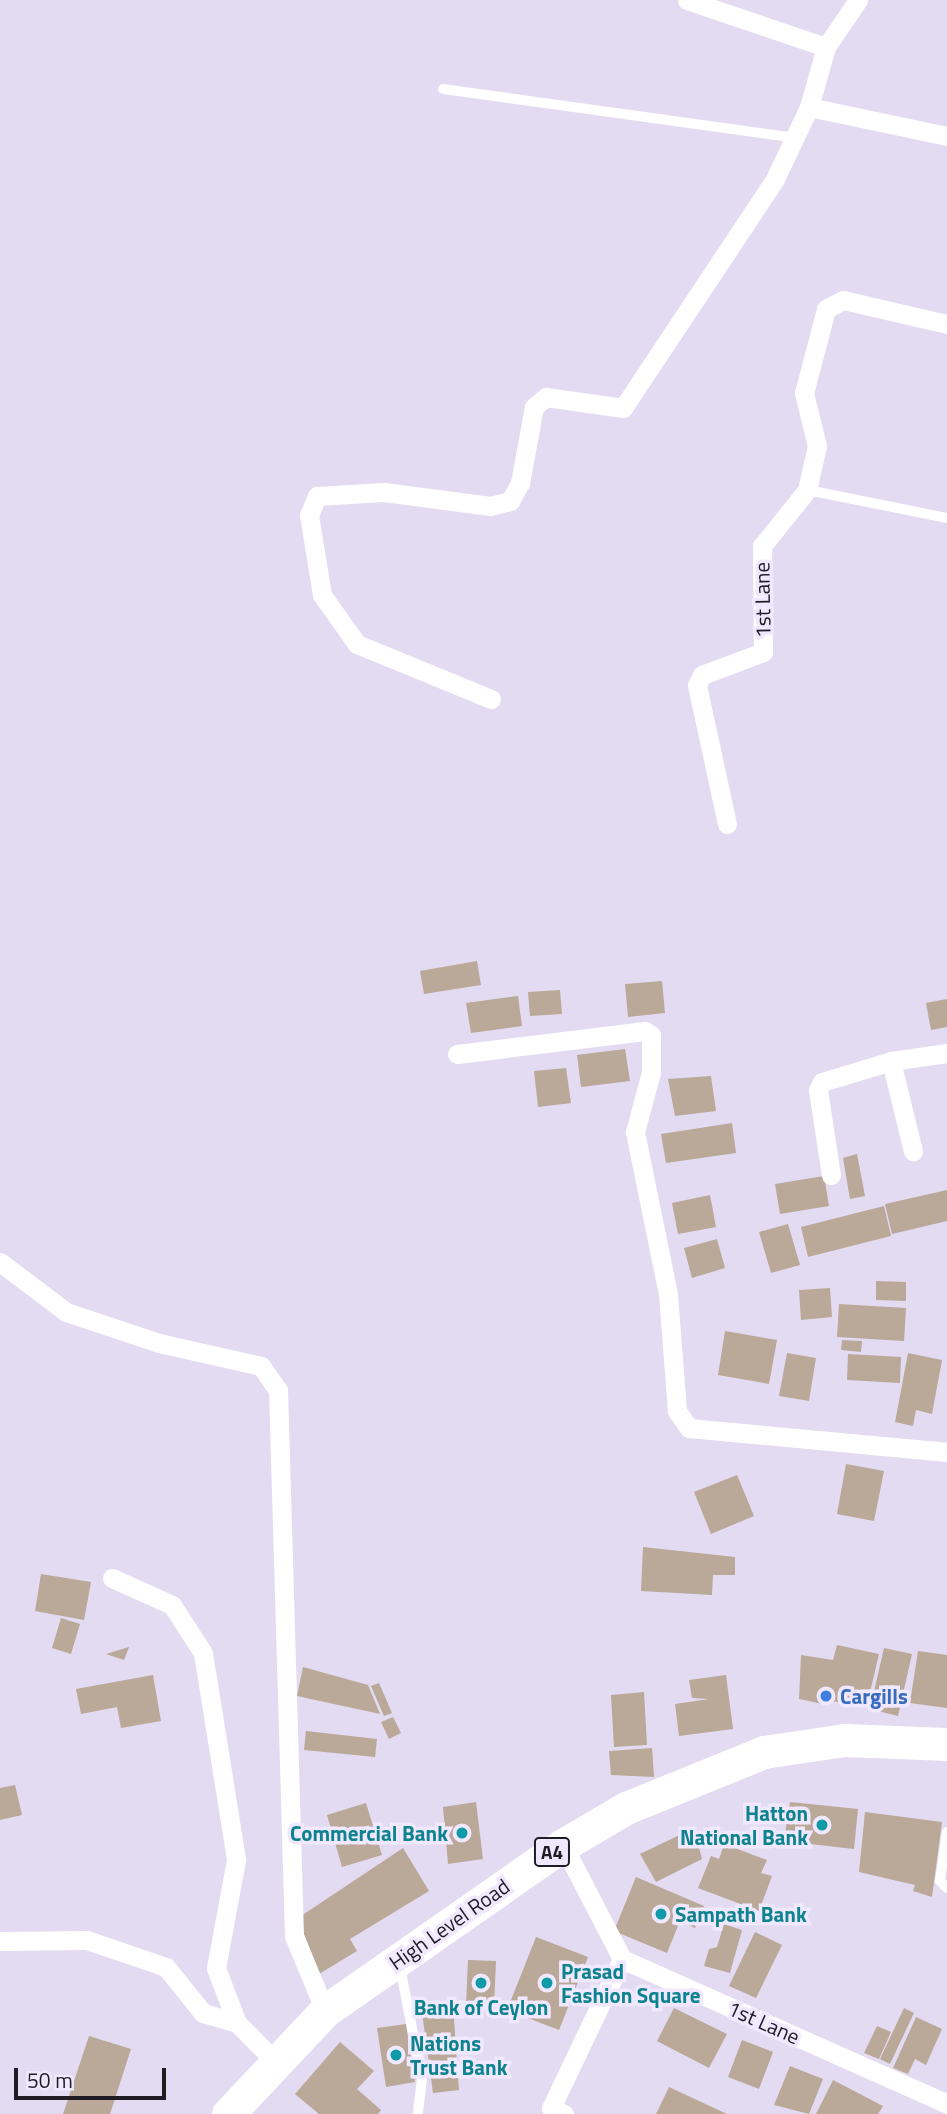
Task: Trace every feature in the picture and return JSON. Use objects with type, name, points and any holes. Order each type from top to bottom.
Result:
[{"type":"highway","name":"High Level Road","points":[[228,2114],[324,2011],[563,1845],[626,1808],[764,1752],[844,1740],[947,1744]]},
{"type":"street","points":[[687,0],[825,47]]},
{"type":"street","points":[[491,699],[357,644],[322,595],[309,515],[317,496],[384,492],[490,506],[510,501],[520,483],[534,407],[545,397],[622,408],[775,179],[809,107],[825,47],[858,0]]},
{"type":"street","points":[[809,107],[947,136]]},
{"type":"street","name":"1st Lane","points":[[727,824],[697,685],[702,675],[763,652],[762,547],[807,490],[817,446],[804,393],[826,309],[843,300],[947,324]]},
{"type":"street","points":[[457,1054],[645,1031],[651,1035],[651,1072],[635,1132],[668,1294],[677,1411],[689,1428],[947,1452]]},
{"type":"street","points":[[831,1175],[818,1090],[822,1082],[891,1061],[947,1053]]},
{"type":"street","points":[[891,1061],[913,1151]]},
{"type":"street","points":[[0,1262],[66,1312],[159,1343],[261,1366],[278,1390],[294,1936],[324,2011]]},
{"type":"street","points":[[111,1578],[172,1605],[203,1653],[236,1860],[216,1968],[237,2023],[275,2061]]},
{"type":"street","points":[[563,1845],[622,1959],[551,2108],[564,2114]]},
{"type":"street","points":[[0,1941],[87,1940],[166,1967],[203,2013],[237,2023]]},
{"type":"street","name":"1st Lane","points":[[622,1959],[947,2104]]},
{"type":"lane","points":[[443,89],[794,138]]},
{"type":"lane","points":[[807,490],[947,518]]},
{"type":"lane","points":[[947,1832],[940,1881],[947,1888]]},
{"type":"lane","points":[[398,1959],[422,2079],[418,2114]]},
{"type":"building","points":[[477,961],[481,985],[424,994],[420,971]]},
{"type":"building","points":[[662,981],[665,1013],[628,1017],[625,984]]},
{"type":"building","points":[[560,990],[562,1014],[530,1016],[528,992]]},
{"type":"building","points":[[518,996],[522,1026],[471,1033],[466,1003]]},
{"type":"building","points":[[947,999],[947,1027],[931,1030],[926,1003]]},
{"type":"building","points":[[625,1049],[630,1081],[581,1087],[577,1055]]},
{"type":"building","points":[[566,1068],[571,1103],[538,1107],[534,1071]]},
{"type":"building","points":[[711,1076],[716,1111],[675,1116],[668,1079]]},
{"type":"building","points":[[732,1123],[736,1153],[666,1163],[661,1134]]},
{"type":"building","points":[[857,1154],[865,1196],[850,1199],[843,1158]]},
{"type":"building","points":[[824,1176],[829,1206],[780,1214],[775,1184]]},
{"type":"building","points":[[947,1190],[947,1221],[892,1234],[885,1204]]},
{"type":"building","points":[[710,1195],[716,1227],[678,1234],[672,1203]]},
{"type":"building","points":[[884,1206],[891,1236],[808,1257],[801,1227]]},
{"type":"building","points":[[788,1224],[800,1265],[771,1273],[759,1232]]},
{"type":"building","points":[[717,1239],[725,1268],[692,1278],[684,1248]]},
{"type":"building","points":[[876,1281],[906,1282],[906,1301],[876,1300]]},
{"type":"building","points":[[830,1288],[832,1317],[801,1320],[799,1290]]},
{"type":"building","points":[[839,1304],[906,1308],[904,1341],[837,1337]]},
{"type":"building","points":[[725,1331],[777,1340],[769,1384],[718,1375]]},
{"type":"building","points":[[842,1340],[862,1341],[861,1352],[841,1350]]},
{"type":"building","points":[[787,1353],[816,1358],[809,1401],[779,1396]]},
{"type":"building","points":[[908,1353],[942,1360],[932,1414],[916,1410],[913,1426],[895,1422]]},
{"type":"building","points":[[848,1354],[901,1357],[900,1383],[847,1380]]},
{"type":"building","points":[[846,1464],[884,1471],[874,1521],[837,1514]]},
{"type":"building","points":[[737,1475],[754,1516],[711,1534],[694,1492]]},
{"type":"building","points":[[643,1547],[735,1557],[735,1575],[713,1575],[712,1595],[641,1591]]},
{"type":"building","points":[[41,1574],[91,1582],[84,1620],[35,1611]]},
{"type":"building","points":[[61,1618],[80,1624],[71,1654],[52,1648]]},
{"type":"building","points":[[837,1645],[879,1654],[867,1705],[828,1701],[828,1705],[799,1699],[801,1655],[833,1660]]},
{"type":"building","points":[[129,1647],[124,1660],[106,1654]]},
{"type":"building","points":[[884,1648],[912,1654],[898,1716],[870,1709]]},
{"type":"building","points":[[918,1651],[947,1655],[947,1708],[910,1703]]},
{"type":"building","points":[[303,1667],[368,1685],[380,1714],[297,1696]]},
{"type":"building","points":[[153,1675],[161,1721],[121,1728],[117,1707],[81,1714],[76,1689]]},
{"type":"building","points":[[726,1675],[733,1729],[679,1736],[675,1704],[709,1699],[692,1698],[689,1680]]},
{"type":"building","points":[[379,1683],[392,1713],[384,1716],[371,1686]]},
{"type":"building","points":[[644,1692],[647,1745],[614,1747],[611,1695]]},
{"type":"building","points":[[393,1717],[401,1733],[389,1739],[381,1722]]},
{"type":"building","points":[[306,1731],[377,1739],[375,1757],[304,1750]]},
{"type":"building","points":[[652,1748],[654,1777],[611,1775],[609,1751]]},
{"type":"building","points":[[15,1785],[22,1815],[0,1820],[0,1788]]},
{"type":"building","name":"Commercial Bank","points":[[476,1802],[483,1859],[448,1864],[443,1807]]},
{"type":"building","name":"Hatton National Bank","points":[[790,1802],[858,1809],[854,1849],[784,1841]]},
{"type":"building","points":[[366,1803],[382,1855],[342,1867],[327,1815]]},
{"type":"building","points":[[865,1812],[942,1822],[932,1897],[913,1891],[915,1885],[859,1872]]},
{"type":"building","points":[[694,1828],[702,1859],[656,1882],[640,1854]]},
{"type":"building","points":[[724,1844],[767,1860],[761,1873],[772,1876],[759,1911],[698,1888],[711,1856],[719,1859]]},
{"type":"building","points":[[403,1848],[429,1891],[350,1939],[357,1951],[319,1974],[298,1918]]},
{"type":"building","name":"Sampath Bank","points":[[636,1877],[704,1906],[695,1928],[680,1921],[667,1953],[614,1931]]},
{"type":"building","points":[[724,1924],[742,1930],[730,1973],[704,1966],[709,1949],[717,1947]]},
{"type":"building","points":[[755,1932],[782,1945],[756,1998],[729,1986]]},
{"type":"building","name":"Prasad Fashion Square","points":[[536,1937],[588,1957],[559,2030],[507,2010]]},
{"type":"building","name":"Bank of Ceylon","points":[[468,1960],[496,1961],[494,2006],[466,2005]]},
{"type":"building","points":[[453,2006],[459,2090],[433,2093],[422,2012]]},
{"type":"building","points":[[674,2008],[727,2034],[709,2068],[657,2041]]},
{"type":"building","points":[[904,2008],[914,2013],[890,2064],[880,2059]]},
{"type":"building","points":[[916,2017],[942,2029],[926,2065],[915,2059],[908,2074],[893,2068]]},
{"type":"building","name":"Nations Trust Bank","points":[[406,2024],[415,2082],[386,2087],[377,2028]]},
{"type":"building","points":[[877,2026],[891,2032],[879,2059],[864,2053]]},
{"type":"building","points":[[89,2036],[131,2049],[110,2114],[63,2114]]},
{"type":"building","points":[[742,2040],[773,2052],[759,2089],[728,2077]]},
{"type":"building","points":[[340,2042],[374,2071],[357,2089],[381,2110],[378,2114],[319,2114],[295,2094]]},
{"type":"building","points":[[790,2066],[823,2079],[809,2114],[774,2105]]},
{"type":"building","points":[[833,2080],[883,2106],[878,2114],[816,2114]]},
{"type":"building","points":[[669,2087],[727,2114],[656,2114]]},
{"type":"place","name":"Cargills","points":[[826,1696]]},
{"type":"place","name":"Hatton National Bank","points":[[822,1825]]},
{"type":"place","name":"Commercial Bank","points":[[462,1833]]},
{"type":"place","name":"Sampath Bank","points":[[661,1914]]},
{"type":"place","name":"Bank of Ceylon","points":[[481,1983]]},
{"type":"place","name":"Prasad Fashion Square","points":[[547,1983]]},
{"type":"place","name":"Nations Trust Bank","points":[[396,2055]]}]
